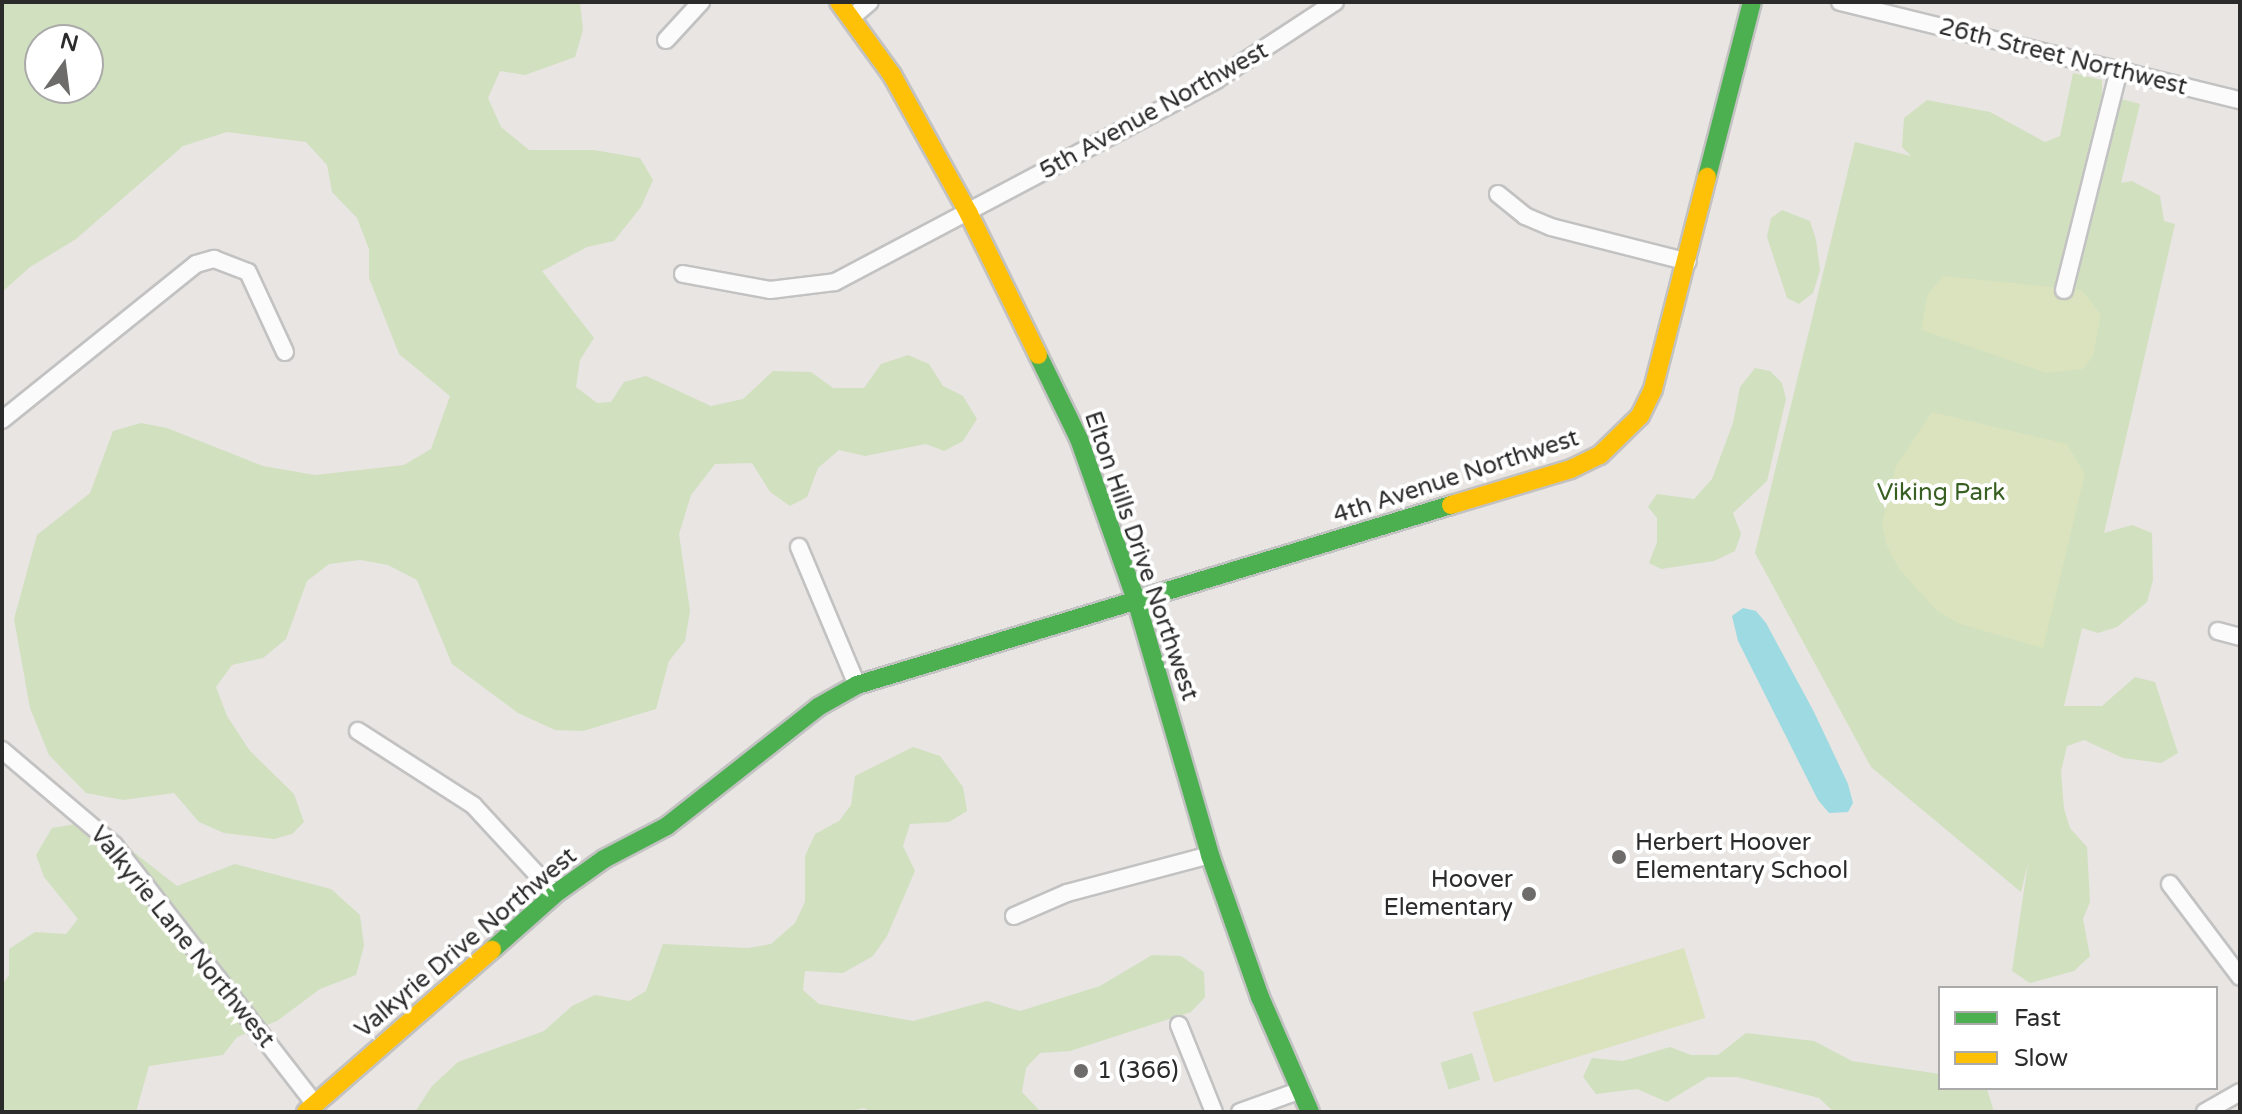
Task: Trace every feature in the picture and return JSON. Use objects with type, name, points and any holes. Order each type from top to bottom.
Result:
[{"type":"street","points":[[666,40],[701,2]]},
{"type":"street","name":"Elton Hills Drive Northwest","points":[[839,2],[892,75],[969,214],[1079,439],[1136,600],[1210,855],[1260,997],[1310,1112]]},
{"type":"street","points":[[852,17],[870,2]]},
{"type":"street","name":"5th Avenue Northwest","points":[[683,274],[733,286],[804,290],[835,282],[969,214],[1216,80],[1335,2]]},
{"type":"street","name":"4th Avenue Northwest","points":[[1136,600],[1571,469],[1600,455],[1640,416],[1653,389],[1688,262],[1752,2]]},
{"type":"street","name":"26th Street Northwest","points":[[1840,2],[2240,100]]},
{"type":"street","points":[[2064,290],[2119,70]]},
{"type":"street","points":[[1498,194],[1525,216],[1551,227],[1688,262]]},
{"type":"street","points":[[2,420],[174,276],[196,264],[214,259],[248,272],[285,352]]},
{"type":"street","points":[[799,547],[857,685]]},
{"type":"street","name":"Valkyrie Drive Northwest","points":[[310,1108],[555,894],[604,859],[667,826],[818,707],[857,685],[1136,600]]},
{"type":"street","points":[[2218,631],[2240,637]]},
{"type":"street","points":[[358,731],[473,805],[555,894]]},
{"type":"street","name":"Valkyrie Lane Northwest","points":[[2,750],[114,845],[310,1108]]},
{"type":"street","points":[[1014,916],[1067,893],[1210,855]]},
{"type":"street","points":[[2170,884],[2240,977]]},
{"type":"street","points":[[1179,1025],[1214,1112]]},
{"type":"street","points":[[1240,1112],[1301,1090]]},
{"type":"street","points":[[2205,1112],[2240,1092]]},
{"type":"green space","points":[[2,2],[580,2],[583,30],[575,57],[525,75],[500,71],[488,98],[501,127],[529,150],[594,150],[640,158],[653,180],[641,207],[614,241],[587,247],[542,271],[594,338],[580,360],[576,387],[597,403],[611,402],[624,382],[646,376],[711,406],[743,399],[773,371],[811,372],[833,388],[864,388],[881,364],[908,355],[929,364],[943,386],[963,396],[977,419],[963,441],[944,451],[926,444],[865,456],[839,450],[818,468],[807,497],[790,506],[770,492],[752,463],[715,464],[691,495],[679,534],[690,611],[685,641],[669,661],[656,709],[583,731],[555,730],[518,713],[452,664],[417,580],[388,565],[360,560],[329,564],[307,581],[286,639],[263,658],[232,665],[216,687],[227,716],[250,751],[294,794],[304,822],[292,834],[274,839],[224,833],[199,822],[174,793],[123,800],[86,793],[49,755],[30,708],[14,619],[37,535],[90,493],[113,431],[141,423],[167,428],[263,466],[315,475],[404,465],[431,449],[450,396],[399,354],[369,278],[369,249],[357,218],[332,192],[327,165],[306,142],[227,132],[183,146],[76,239],[30,267],[2,292]]},
{"type":"green space","name":"Viking Park","points":[[2073,73],[2102,80],[2102,94],[2140,104],[2121,183],[2132,181],[2160,196],[2164,221],[2175,224],[2104,533],[2132,525],[2152,533],[2153,580],[2147,602],[2117,627],[2098,633],[2082,628],[2064,706],[2102,706],[2135,677],[2155,682],[2178,753],[2161,763],[2123,758],[2084,740],[2067,746],[2061,771],[2064,809],[2070,828],[2087,847],[2090,902],[2083,919],[2090,956],[2074,971],[2030,983],[2012,971],[2028,863],[2021,892],[1871,767],[1755,553],[1855,142],[1911,156],[1902,147],[1904,118],[1927,100],[1990,112],[2045,142],[2060,136]]},
{"type":"green space","points":[[1782,210],[1810,221],[1816,240],[1820,270],[1813,293],[1799,304],[1787,298],[1767,237],[1771,218]]},
{"type":"green space","points":[[1943,276],[2082,290],[2101,315],[2093,356],[2083,369],[2047,373],[1921,330],[1928,294]]},
{"type":"green space","points":[[1755,368],[1770,371],[1782,383],[1786,399],[1767,481],[1733,513],[1741,534],[1735,551],[1714,561],[1661,569],[1649,563],[1657,542],[1657,518],[1648,507],[1657,494],[1694,499],[1712,479],[1733,423],[1740,387]]},
{"type":"green space","points":[[1932,412],[2067,444],[2085,474],[2043,648],[1960,624],[1937,611],[1899,569],[1887,546],[1882,525],[1895,468]]},
{"type":"green space","points":[[913,747],[940,756],[963,787],[967,811],[949,822],[910,824],[903,846],[915,871],[887,936],[873,956],[843,973],[805,971],[803,990],[819,1004],[913,1021],[987,1001],[1020,1011],[1100,986],[1152,955],[1181,956],[1204,972],[1205,997],[1191,1012],[1070,1051],[1040,1053],[1026,1068],[1022,1092],[1039,1110],[1064,1112],[873,1112],[864,1108],[844,1112],[415,1112],[432,1086],[458,1062],[544,1031],[572,1006],[595,995],[629,1001],[646,991],[663,944],[748,948],[771,944],[795,923],[805,902],[805,856],[815,834],[839,821],[851,805],[855,776]]},
{"type":"green space","points":[[82,823],[113,836],[177,886],[235,864],[331,889],[360,915],[364,946],[356,975],[320,989],[277,1021],[237,1037],[223,1055],[149,1066],[136,1112],[2,1112],[2,985],[9,975],[9,949],[35,932],[66,934],[78,919],[44,877],[36,855],[52,828]]},
{"type":"green space","points":[[1684,948],[1705,1018],[1494,1082],[1473,1013]]},
{"type":"green space","points":[[1746,1033],[1814,1041],[1852,1061],[1938,1074],[1938,1090],[1987,1090],[1994,1112],[1834,1112],[1819,1098],[1737,1077],[1708,1077],[1667,1102],[1637,1089],[1596,1094],[1583,1077],[1592,1058],[1623,1061],[1670,1047],[1691,1055],[1718,1055]]},
{"type":"green space","points":[[1472,1053],[1480,1080],[1449,1089],[1440,1063]]},
{"type":"water","points":[[1743,608],[1756,611],[1766,623],[1814,712],[1848,784],[1853,803],[1848,812],[1829,813],[1818,800],[1738,641],[1732,616]]},
{"type":"traffic: fast","points":[[1707,177],[1752,2]]},
{"type":"traffic: fast","points":[[1038,355],[1079,439],[1136,600],[1210,855],[1260,997],[1310,1112]]},
{"type":"traffic: fast","points":[[492,950],[555,894],[604,859],[667,826],[818,707],[857,685],[1451,505]]},
{"type":"traffic: slow","points":[[839,2],[892,75],[969,214],[1038,355]]},
{"type":"traffic: slow","points":[[1451,505],[1571,469],[1600,455],[1640,416],[1653,389],[1707,177]]},
{"type":"traffic: slow","points":[[306,1112],[492,950]]},
{"type":"place","name":"Herbert Hoover Elementary School","points":[[1619,857]]},
{"type":"place","name":"Hoover Elementary","points":[[1529,894]]},
{"type":"place","name":"1 (366)","points":[[1081,1071]]}]
